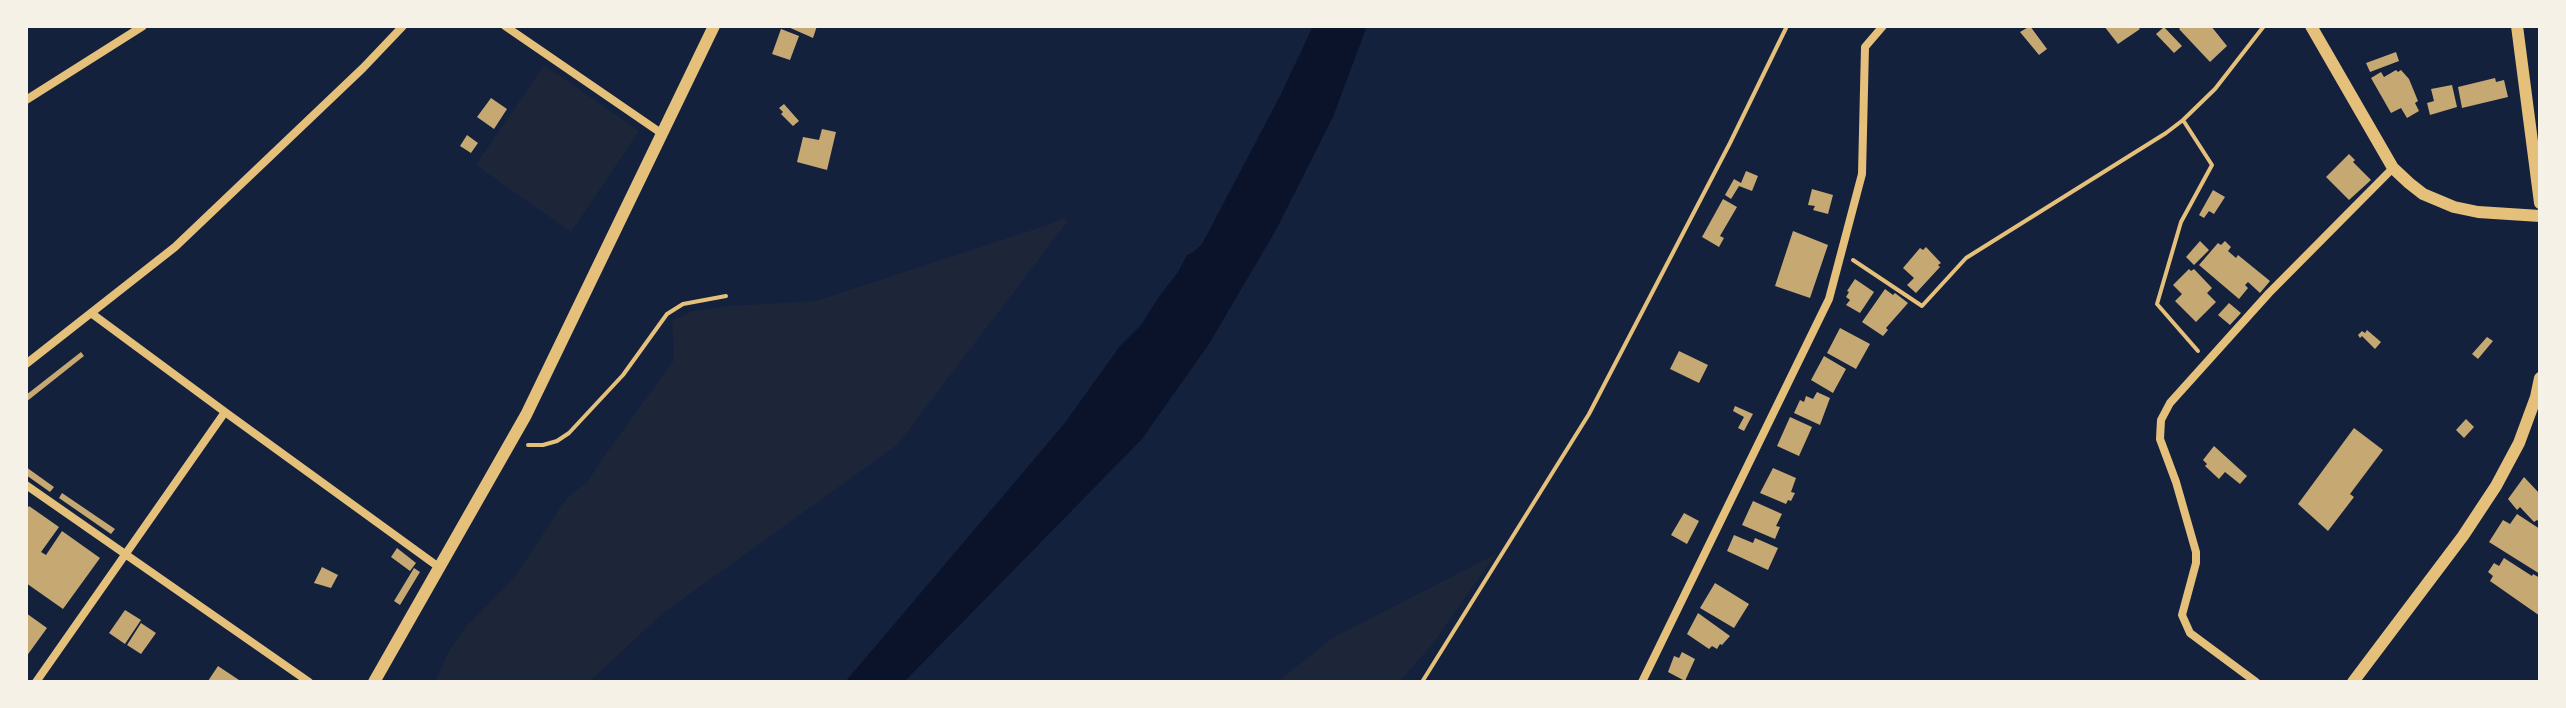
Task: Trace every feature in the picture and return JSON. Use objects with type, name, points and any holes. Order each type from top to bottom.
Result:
[{"type":"street","points":[[26,100],[143,26]]},
{"type":"street","points":[[26,364],[175,247],[403,26]]},
{"type":"street","points":[[505,26],[661,133]]},
{"type":"street","points":[[374,682],[511,441],[714,26]]},
{"type":"street","points":[[1642,682],[1829,299],[1862,174],[1865,47],[1883,26]]},
{"type":"street","points":[[2311,26],[2393,168],[2423,194],[2454,207],[2478,212],[2540,216]]},
{"type":"street","points":[[2517,26],[2540,203]]},
{"type":"street","points":[[2256,682],[2190,633],[2182,615],[2196,552],[2160,439],[2161,420],[2170,403],[2269,293],[2393,168]]},
{"type":"street","points":[[91,313],[440,568]]},
{"type":"street","points":[[2353,682],[2463,536],[2496,486],[2519,443],[2540,378]]},
{"type":"street","points":[[36,682],[225,412]]},
{"type":"street","points":[[26,485],[309,682]]},
{"type":"path","points":[[1422,682],[1589,414],[1730,143],[1787,26]]},
{"type":"path","points":[[1841,253],[1922,306],[1966,258],[2183,120],[2215,89],[2264,26]]},
{"type":"path","points":[[2183,120],[2212,165],[2181,222],[2157,304],[2207,361]]},
{"type":"path","points":[[511,441],[543,445],[569,433],[623,375],[667,314],[683,304],[726,296]]},
{"type":"shaded area","points":[[1313,26],[1367,26],[1333,117],[1276,230],[1209,344],[1142,439],[904,682],[845,682],[1064,424],[1120,346],[1141,325],[1187,255],[1202,244]]},
{"type":"shaded area","points":[[544,65],[639,131],[571,232],[476,165]]},
{"type":"shaded area","points":[[1064,217],[1067,222],[897,445],[663,613],[589,682],[437,682],[448,652],[465,628],[514,578],[566,499],[588,481],[674,360],[672,321],[693,311],[816,301],[1051,224]]},
{"type":"shaded area","points":[[1496,554],[1430,647],[1399,682],[1277,682],[1334,637]]},
{"type":"building","points":[[786,26],[817,26],[813,38]]},
{"type":"building","points":[[2030,26],[2047,49],[2039,55],[2020,32]]},
{"type":"building","points":[[2104,26],[2137,26],[2140,29],[2118,44]]},
{"type":"building","points":[[2183,26],[2211,26],[2227,46],[2210,62],[2179,29]]},
{"type":"building","points":[[2164,27],[2182,46],[2174,53],[2156,34]]},
{"type":"building","points":[[781,29],[799,36],[790,60],[772,54]]},
{"type":"building","points":[[2396,52],[2399,61],[2370,72],[2366,63]]},
{"type":"building","points":[[2401,70],[2409,79],[2418,101],[2415,103],[2419,111],[2407,118],[2401,108],[2391,113],[2371,78],[2381,72],[2384,77]]},
{"type":"building","points":[[2495,78],[2496,82],[2504,80],[2508,97],[2462,108],[2458,87]]},
{"type":"building","points":[[2452,85],[2457,107],[2430,115],[2427,103],[2434,101],[2431,89]]},
{"type":"building","points":[[491,98],[507,109],[494,129],[477,117]]},
{"type":"building","points":[[784,104],[799,121],[793,126],[781,114],[783,112],[779,108]]},
{"type":"building","points":[[822,129],[836,132],[827,170],[797,162],[803,137],[819,140]]},
{"type":"building","points":[[467,135],[478,143],[471,153],[460,146]]},
{"type":"building","points":[[2349,154],[2371,180],[2349,200],[2326,177]]},
{"type":"building","points":[[1746,171],[1758,176],[1752,191],[1739,186],[1731,199],[1725,195],[1734,179],[1741,183]]},
{"type":"building","points":[[1812,189],[1833,195],[1828,214],[1813,210],[1815,206],[1808,205]]},
{"type":"building","points":[[2213,190],[2225,197],[2214,214],[2209,211],[2204,218],[2199,215]]},
{"type":"building","points":[[1723,199],[1737,207],[1720,236],[1724,238],[1719,247],[1702,237]]},
{"type":"building","points":[[1793,231],[1828,245],[1810,298],[1775,286]]},
{"type":"building","points":[[2200,241],[2209,250],[2194,265],[2186,257]]},
{"type":"building","points":[[2225,241],[2231,247],[2228,251],[2236,258],[2238,255],[2270,281],[2260,293],[2248,282],[2245,285],[2248,288],[2239,299],[2199,265],[2218,243],[2221,245]]},
{"type":"building","points":[[1926,247],[1941,263],[1916,293],[1907,285],[1914,278],[1903,268],[1920,248],[1923,250]]},
{"type":"building","points":[[2189,269],[2194,269],[2212,288],[2207,293],[2216,302],[2196,322],[2175,301],[2182,294],[2173,285]]},
{"type":"building","points":[[1855,279],[1874,292],[1860,313],[1846,305],[1850,300],[1846,297],[1847,291]]},
{"type":"building","points":[[1885,289],[1908,303],[1886,328],[1888,330],[1883,336],[1862,322]]},
{"type":"building","points":[[2229,303],[2241,313],[2230,325],[2218,315]]},
{"type":"building","points":[[1840,328],[1870,344],[1856,369],[1827,353]]},
{"type":"building","points":[[2367,330],[2381,342],[2375,349],[2358,335]]},
{"type":"building","points":[[2487,337],[2493,341],[2478,359],[2472,354]]},
{"type":"building","points":[[1679,351],[1708,365],[1699,383],[1670,369]]},
{"type":"building","points":[[81,352],[84,356],[26,402],[26,395]]},
{"type":"building","points":[[1824,356],[1846,369],[1833,393],[1811,380]]},
{"type":"building","points":[[1817,392],[1830,398],[1820,425],[1794,413],[1800,400],[1804,402],[1806,396],[1813,399]]},
{"type":"building","points":[[1735,406],[1753,414],[1744,431],[1738,428],[1744,417],[1733,411]]},
{"type":"building","points":[[1790,417],[1812,427],[1799,456],[1777,446]]},
{"type":"building","points":[[2466,419],[2474,427],[2464,438],[2456,430]]},
{"type":"building","points":[[2354,428],[2383,450],[2350,494],[2354,497],[2328,531],[2298,504]]},
{"type":"building","points":[[2214,446],[2247,476],[2240,484],[2225,472],[2219,479],[2205,466],[2207,464],[2203,460]]},
{"type":"building","points":[[26,467],[54,487],[50,492],[26,475]]},
{"type":"building","points":[[1773,468],[1796,478],[1791,492],[1795,493],[1786,504],[1760,493]]},
{"type":"building","points":[[2524,477],[2540,494],[2540,523],[2537,520],[2534,522],[2520,507],[2517,510],[2508,499]]},
{"type":"building","points":[[62,493],[115,529],[111,534],[59,498]]},
{"type":"building","points":[[1753,501],[1782,514],[1776,526],[1780,527],[1775,539],[1742,525]]},
{"type":"building","points":[[29,506],[59,527],[41,552],[46,555],[62,531],[100,558],[63,609],[26,583],[26,510]]},
{"type":"building","points":[[1684,513],[1699,521],[1687,544],[1671,535]]},
{"type":"building","points":[[2517,514],[2540,529],[2540,574],[2489,542],[2503,520],[2510,524]]},
{"type":"building","points":[[1734,535],[1753,543],[1755,538],[1778,548],[1768,570],[1727,551]]},
{"type":"building","points":[[397,548],[416,563],[410,571],[391,557]]},
{"type":"building","points":[[2504,558],[2540,578],[2540,616],[2490,581],[2493,576],[2488,572],[2494,563],[2499,566]]},
{"type":"building","points":[[322,567],[338,575],[331,588],[314,583]]},
{"type":"building","points":[[414,568],[420,572],[400,605],[394,601]]},
{"type":"building","points":[[1715,583],[1749,604],[1734,628],[1700,608]]},
{"type":"building","points":[[125,610],[141,620],[125,644],[109,633]]},
{"type":"building","points":[[26,613],[47,628],[26,657]]},
{"type":"building","points":[[1698,613],[1730,636],[1717,649],[1712,646],[1709,649],[1687,634]]},
{"type":"building","points":[[141,623],[156,633],[141,654],[127,645]]},
{"type":"building","points":[[1682,652],[1695,659],[1685,681],[1668,672],[1674,656],[1679,658]]},
{"type":"building","points":[[218,666],[242,682],[208,681]]}]
